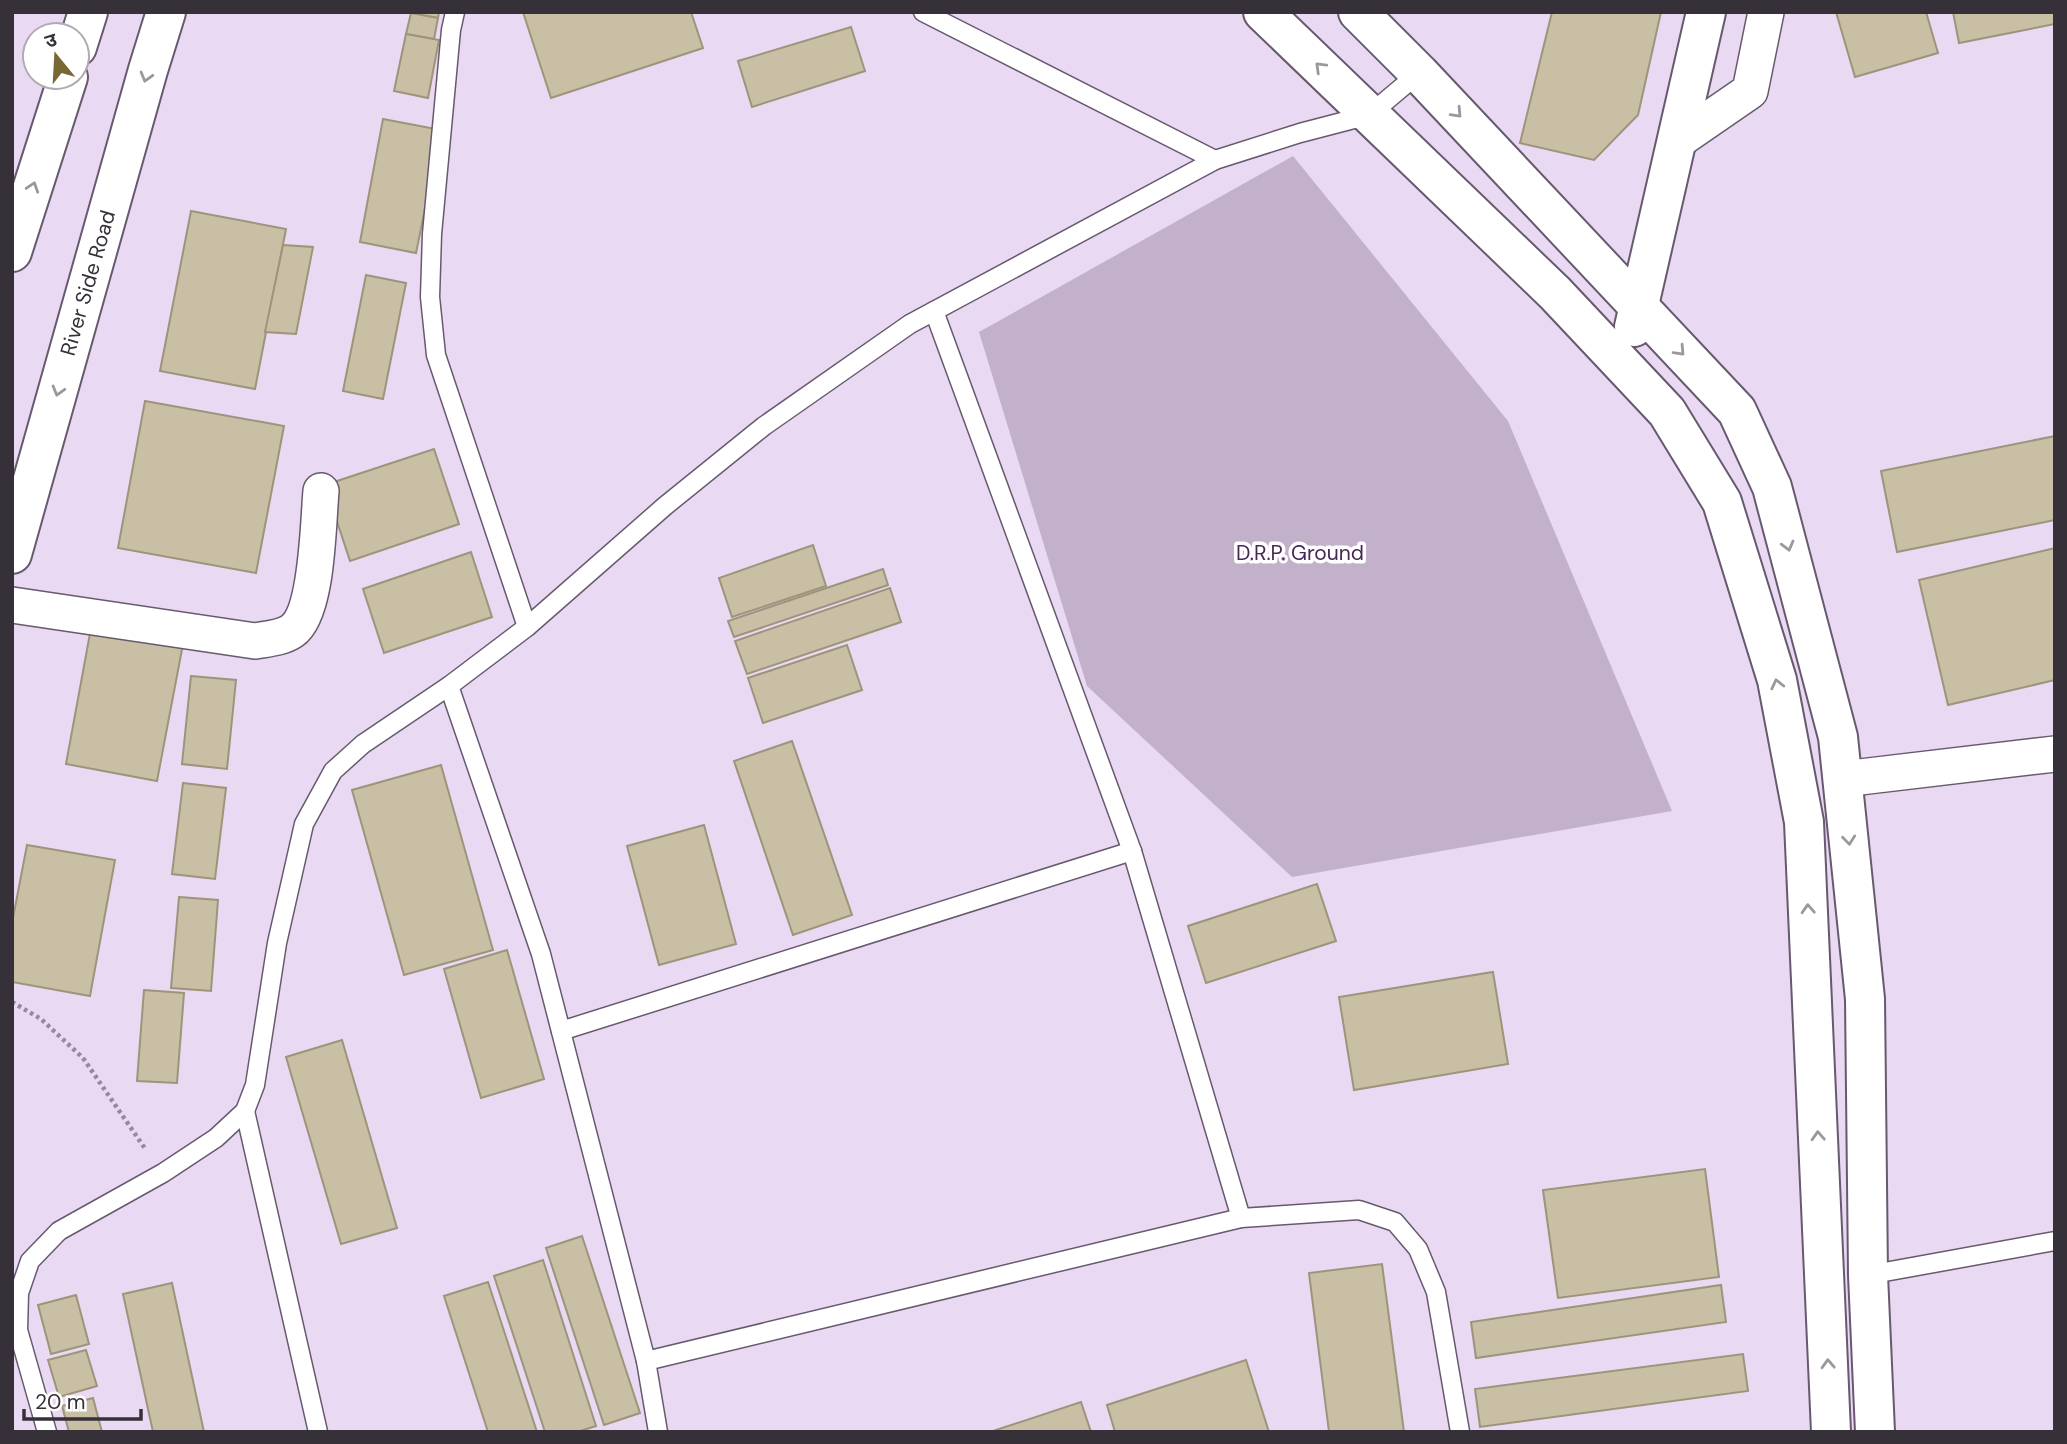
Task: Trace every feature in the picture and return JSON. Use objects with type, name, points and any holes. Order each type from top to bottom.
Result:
[{"type":"main road","name":"River Side Road","points":[[12,554],[166,12]]},
{"type":"main road","points":[[1263,12],[1555,293],[1667,412],[1721,502],[1779,692],[1804,822],[1831,1432]]},
{"type":"main road","points":[[1358,12],[1419,73],[1737,411],[1772,487],[1838,737],[1843,779],[1865,999],[1868,1275],[1875,1432]]},
{"type":"main road","points":[[1624,367],[1706,12]]},
{"type":"main road","points":[[12,252],[64,91]]},
{"type":"street","points":[[1676,142],[1751,91],[1766,12]]},
{"type":"street","points":[[12,605],[255,641],[274,638],[292,631],[303,617],[311,599],[321,491]]},
{"type":"street","points":[[1843,779],[2055,754]]},
{"type":"lane","points":[[455,12],[451,30],[432,234],[430,298],[436,355],[527,627]]},
{"type":"lane","points":[[923,12],[1215,160]]},
{"type":"lane","points":[[47,1432],[18,1330],[19,1293],[30,1261],[59,1231],[163,1173],[216,1138],[245,1111],[255,1085],[279,932],[304,824],[333,771],[363,744],[449,686],[527,627],[665,506],[764,426],[865,355],[934,311],[1215,160],[1369,115],[1419,73]]},
{"type":"lane","points":[[934,311],[1132,851],[1241,1218]]},
{"type":"lane","points":[[449,686],[541,954],[646,1361],[658,1432]]},
{"type":"lane","points":[[561,1031],[1132,851]]},
{"type":"lane","points":[[245,1111],[318,1432]]},
{"type":"lane","points":[[646,1361],[1241,1218],[1359,1210],[1395,1222],[1418,1250],[1436,1292],[1460,1432]]},
{"type":"lane","points":[[1868,1275],[2055,1241]]},
{"type":"path","points":[[12,1002],[41,1019],[83,1058],[163,1173]]},
{"type":"green space","name":"D.R.P. Ground","points":[[1293,156],[1508,421],[1672,811],[1292,877],[1087,686],[979,332]]},
{"type":"building","points":[[407,12],[439,12],[438,18]]},
{"type":"building","points":[[523,12],[691,12],[703,48],[551,98]]},
{"type":"building","points":[[1552,12],[1661,12],[1638,115],[1594,160],[1520,143]]},
{"type":"building","points":[[1836,12],[1926,12],[1938,53],[1855,77]]},
{"type":"building","points":[[1953,12],[2055,12],[2055,24],[1959,43]]},
{"type":"building","points":[[411,13],[438,18],[434,39],[406,34]]},
{"type":"building","points":[[851,27],[865,71],[752,107],[738,61]]},
{"type":"building","points":[[406,34],[439,40],[428,98],[394,91]]},
{"type":"building","points":[[383,119],[441,130],[416,253],[360,242]]},
{"type":"building","points":[[191,211],[286,229],[255,389],[160,371]]},
{"type":"building","points":[[283,245],[313,247],[296,334],[265,332]]},
{"type":"building","points":[[366,275],[406,283],[383,399],[343,391]]},
{"type":"building","points":[[145,401],[284,426],[256,573],[118,548]]},
{"type":"building","points":[[2055,436],[2055,520],[1897,552],[1881,471]]},
{"type":"building","points":[[434,449],[459,524],[350,561],[325,485]]},
{"type":"building","points":[[813,545],[826,586],[732,617],[719,578]]},
{"type":"building","points":[[2055,548],[2055,680],[1948,705],[1919,580]]},
{"type":"building","points":[[471,552],[492,617],[384,653],[363,589]]},
{"type":"building","points":[[883,569],[888,585],[734,637],[728,621]]},
{"type":"building","points":[[890,588],[901,622],[747,674],[735,641]]},
{"type":"building","points":[[91,628],[183,644],[157,781],[66,764]]},
{"type":"building","points":[[847,645],[862,690],[763,723],[748,678]]},
{"type":"building","points":[[191,676],[236,680],[227,769],[182,764]]},
{"type":"building","points":[[792,741],[852,915],[793,935],[734,761]]},
{"type":"building","points":[[441,765],[493,950],[404,975],[352,790]]},
{"type":"building","points":[[183,783],[226,788],[215,879],[172,874]]},
{"type":"building","points":[[704,825],[736,944],[659,965],[627,846]]},
{"type":"building","points":[[27,845],[115,860],[90,996],[12,982],[12,923]]},
{"type":"building","points":[[1317,884],[1336,941],[1206,983],[1188,926]]},
{"type":"building","points":[[179,897],[218,900],[211,991],[171,988]]},
{"type":"building","points":[[507,950],[544,1079],[481,1098],[444,969]]},
{"type":"building","points":[[1493,972],[1508,1064],[1354,1090],[1339,997]]},
{"type":"building","points":[[144,990],[184,993],[177,1083],[137,1081]]},
{"type":"building","points":[[342,1040],[397,1228],[341,1244],[286,1057]]},
{"type":"building","points":[[1705,1169],[1719,1277],[1558,1298],[1543,1190]]},
{"type":"building","points":[[582,1236],[640,1413],[604,1425],[546,1248]]},
{"type":"building","points":[[543,1260],[596,1426],[577,1432],[545,1432],[494,1276]]},
{"type":"building","points":[[1382,1264],[1404,1432],[1329,1432],[1309,1273]]},
{"type":"building","points":[[488,1282],[537,1432],[488,1432],[444,1296]]},
{"type":"building","points":[[172,1283],[204,1432],[153,1432],[123,1294]]},
{"type":"building","points":[[1721,1285],[1726,1322],[1476,1358],[1471,1322]]},
{"type":"building","points":[[76,1295],[89,1344],[51,1354],[38,1305]]},
{"type":"building","points":[[86,1350],[97,1386],[59,1397],[48,1360]]},
{"type":"building","points":[[1743,1354],[1748,1391],[1480,1427],[1475,1389]]},
{"type":"building","points":[[1246,1360],[1269,1432],[1115,1432],[1107,1405]]},
{"type":"building","points":[[93,1398],[102,1432],[69,1432],[62,1406]]},
{"type":"building","points":[[1081,1402],[1091,1432],[990,1432]]}]
